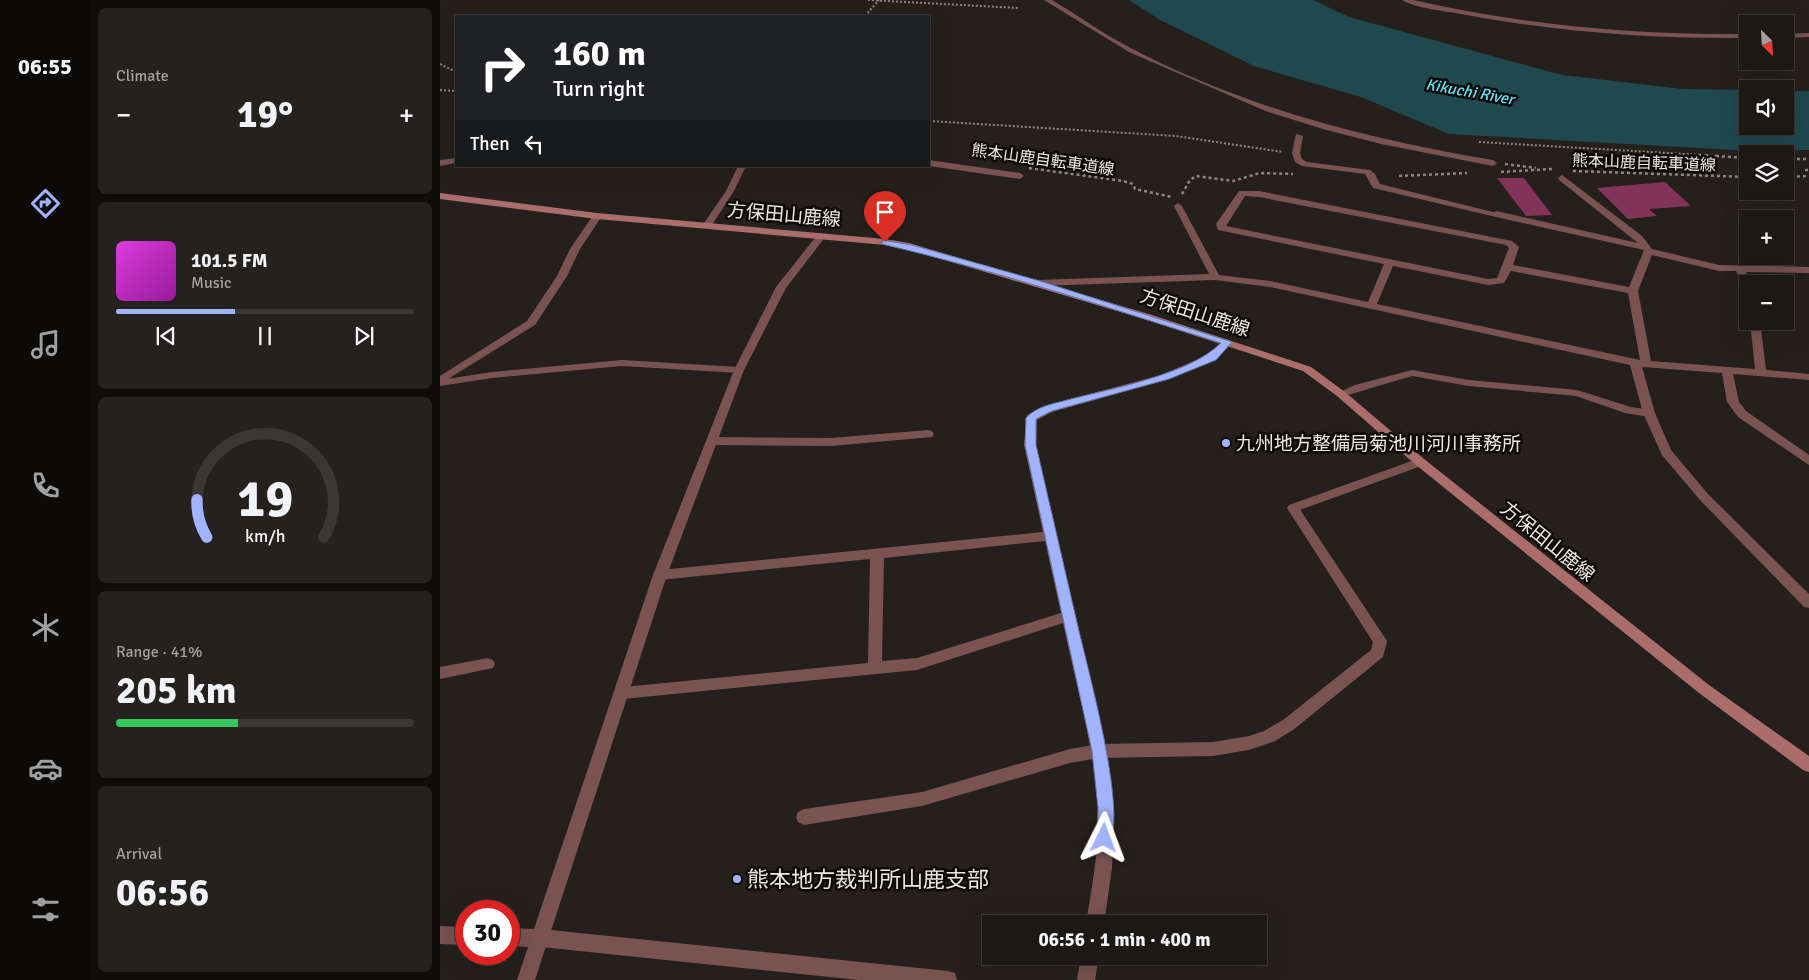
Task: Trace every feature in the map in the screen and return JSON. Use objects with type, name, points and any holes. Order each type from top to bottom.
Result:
[{"type":"main road","name":"方保田山鹿線","points":[[440,196],[598,216],[821,236],[909,246],[1037,283],[1307,369],[1341,394],[1420,462],[1704,690],[1809,765]]},
{"type":"street","points":[[1047,0],[1086,21],[1130,50],[1271,110],[1336,131],[1391,144],[1493,163]]},
{"type":"street","points":[[1405,0],[1542,26],[1665,37],[1739,36]]},
{"type":"street","points":[[1794,36],[1809,35]]},
{"type":"street","points":[[1299,136],[1296,153],[1298,160],[1314,167],[1367,172],[1371,174],[1376,186],[1381,189],[1414,194],[1719,268],[1809,270]]},
{"type":"street","points":[[440,163],[455,162]]},
{"type":"street","points":[[930,163],[1022,171]]},
{"type":"street","points":[[707,226],[730,191],[742,167]]},
{"type":"street","points":[[1563,173],[1639,238],[1647,250]]},
{"type":"street","points":[[1242,193],[1259,194],[1508,243],[1514,247],[1508,266],[1501,281],[1488,282],[1221,228],[1221,224],[1242,193]]},
{"type":"street","points":[[1178,204],[1215,277]]},
{"type":"street","points":[[440,382],[531,323],[562,276],[575,249],[598,216]]},
{"type":"street","points":[[526,980],[623,693],[660,575],[738,370],[781,287],[821,236]]},
{"type":"street","points":[[1647,250],[1633,291],[1640,363],[1649,413],[1666,452],[1704,497],[1809,603]]},
{"type":"street","points":[[1371,306],[1390,262]]},
{"type":"street","points":[[1508,266],[1633,291]]},
{"type":"street","points":[[1739,268],[1743,275]]},
{"type":"street","points":[[1037,283],[1215,277],[1270,284],[1640,363],[1809,377]]},
{"type":"street","points":[[1756,330],[1761,373]]},
{"type":"street","points":[[1096,915],[1103,868],[1106,808],[1099,751],[1030,445],[1031,418],[1048,409],[1165,377],[1212,358],[1227,342]]},
{"type":"street","points":[[440,382],[492,375],[622,363],[738,370]]},
{"type":"street","points":[[1727,371],[1733,402],[1742,414],[1809,461]]},
{"type":"street","points":[[1341,394],[1359,387],[1412,374],[1469,383],[1577,393],[1629,410],[1649,413]]},
{"type":"street","points":[[712,441],[831,442],[928,434]]},
{"type":"street","points":[[804,817],[922,799],[1070,756],[1099,751],[1213,749],[1249,743],[1269,736],[1288,725],[1378,653],[1380,642],[1293,508],[1420,462]]},
{"type":"street","points":[[660,575],[1051,536]]},
{"type":"street","points":[[875,668],[877,554]]},
{"type":"street","points":[[623,693],[917,664],[1069,616]]},
{"type":"street","points":[[440,673],[488,664]]},
{"type":"street","points":[[440,935],[455,936]]},
{"type":"street","points":[[520,937],[948,980]]},
{"type":"street","points":[[1086,980],[1088,965]]},
{"type":"path","points":[[868,0],[1018,8]]},
{"type":"path","points":[[866,15],[879,0]]},
{"type":"path","points":[[440,64],[455,72]]},
{"type":"path","points":[[440,90],[454,93]]},
{"type":"path","points":[[930,120],[1176,136],[1296,153]]},
{"type":"path","points":[[1479,142],[1739,157]]},
{"type":"path","points":[[1794,159],[1809,159]]},
{"type":"path","name":"熊本山鹿自転車道線","points":[[1493,163],[1539,168],[1563,173],[1739,177]]},
{"type":"path","name":"熊本山鹿自転車道線","points":[[1022,171],[1123,181],[1133,184],[1135,189],[1143,192],[1166,193],[1178,204]]},
{"type":"path","points":[[1794,177],[1809,176]]},
{"type":"water","name":"Kikuchi River","points":[[1129,0],[1313,0],[1349,17],[1562,75],[1683,89],[1739,90],[1739,135],[1794,135],[1794,91],[1809,91],[1809,150],[1794,150],[1794,145],[1739,145],[1739,150],[1734,150],[1449,134],[1361,97],[1254,66],[1160,20]]},
{"type":"building","points":[[1497,178],[1524,178],[1552,215],[1526,216]]},
{"type":"building","points":[[1665,182],[1691,206],[1649,209],[1657,216],[1628,219],[1597,188]]},
{"type":"place","name":"九州地方整備局菊池川河川事務所","points":[[1226,443]]},
{"type":"place","name":"熊本地方裁判所山鹿支部","points":[[737,879]]},
{"type":"route","points":[[885,242],[909,246],[1037,283],[1227,342],[1212,358],[1165,377],[1048,409],[1031,418],[1030,445],[1099,751],[1106,808],[1104,838]]}]
